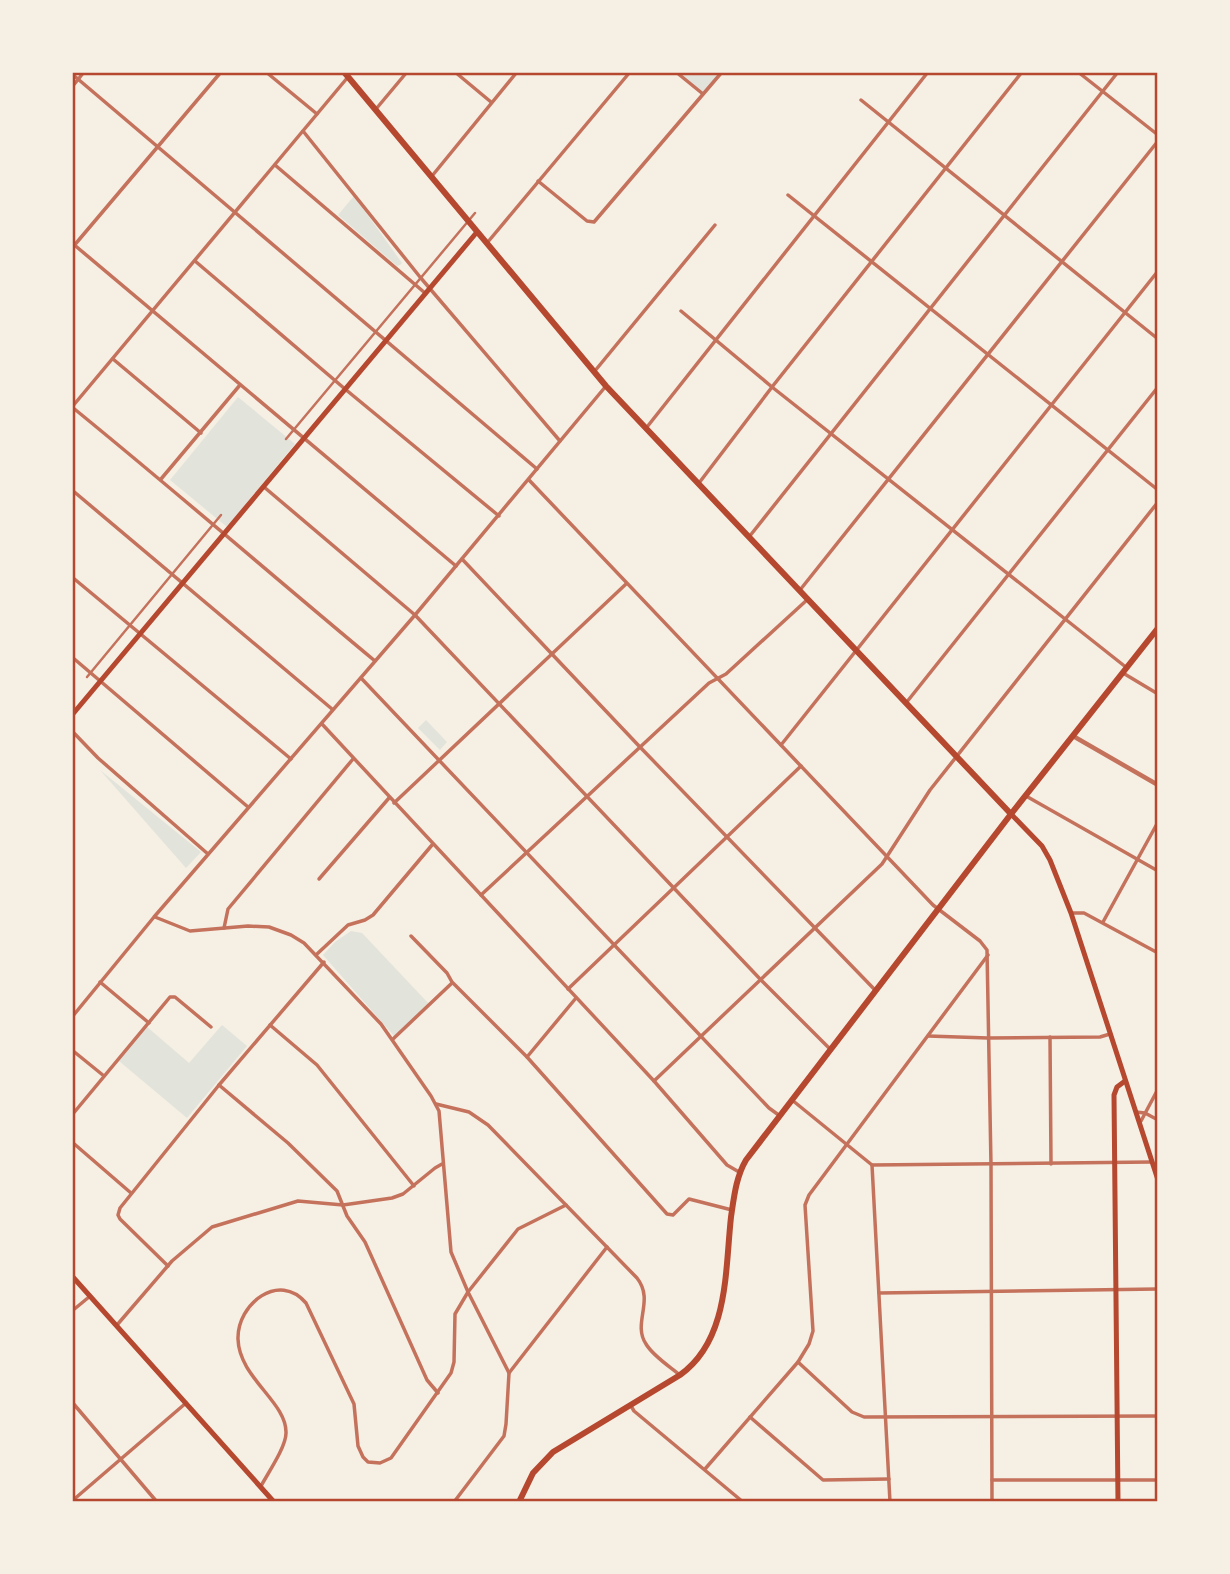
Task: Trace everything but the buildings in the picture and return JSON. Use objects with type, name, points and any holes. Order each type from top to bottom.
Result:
[{"type":"main road","points":[[346,74],[606,386],[1046,853],[1071,914],[1158,1180]]},
{"type":"main road","points":[[72,715],[477,232]]},
{"type":"main road","points":[[519,1502],[533,1473],[553,1452],[680,1375],[698,1360],[717,1325],[739,1172],[754,1148],[1158,628]]},
{"type":"main road","points":[[1118,1502],[1114,1095],[1117,1087],[1125,1081]]},
{"type":"main road","points":[[72,1276],[274,1502]]},
{"type":"street","points":[[72,87],[85,72]]},
{"type":"street","points":[[220,72],[73,245],[456,566]]},
{"type":"street","points":[[266,72],[317,114]]},
{"type":"street","points":[[376,109],[407,72]]},
{"type":"street","points":[[455,72],[492,103]]},
{"type":"street","points":[[432,176],[517,72]]},
{"type":"street","points":[[487,243],[630,72]]},
{"type":"street","points":[[677,72],[703,94]]},
{"type":"street","points":[[538,181],[587,221],[594,222],[722,72]]},
{"type":"street","points":[[647,428],[928,72]]},
{"type":"street","points":[[699,484],[772,387],[1023,72]]},
{"type":"street","points":[[1078,72],[1158,135]]},
{"type":"street","points":[[749,537],[1118,72]]},
{"type":"street","points":[[72,74],[538,470]]},
{"type":"street","points":[[346,74],[317,114],[72,407],[376,661]]},
{"type":"street","points":[[860,100],[1158,339]]},
{"type":"street","points":[[303,131],[420,277],[560,441]]},
{"type":"street","points":[[800,590],[1158,141]]},
{"type":"street","points":[[275,165],[425,293]]},
{"type":"street","points":[[788,195],[1158,490]]},
{"type":"street","points":[[286,439],[475,213]]},
{"type":"street","points":[[594,372],[715,225]]},
{"type":"street","points":[[195,261],[499,516]]},
{"type":"street","points":[[780,745],[1158,271]]},
{"type":"street","points":[[681,311],[1125,671],[1158,694]]},
{"type":"street","points":[[113,359],[201,433]]},
{"type":"street","points":[[161,479],[240,385]]},
{"type":"street","points":[[72,1017],[154,917],[538,470],[606,386]]},
{"type":"street","points":[[906,703],[1158,387]]},
{"type":"street","points":[[529,480],[887,856],[939,909],[980,941],[988,955],[992,1502]]},
{"type":"street","points":[[263,486],[415,615],[831,1050]]},
{"type":"street","points":[[72,489],[333,710]]},
{"type":"street","points":[[654,1081],[882,864],[920,804],[1158,502]]},
{"type":"street","points":[[88,675],[221,515]]},
{"type":"street","points":[[462,559],[876,991]]},
{"type":"street","points":[[72,577],[291,759]]},
{"type":"street","points":[[394,803],[626,583]]},
{"type":"street","points":[[481,895],[709,682],[726,674],[808,599]]},
{"type":"street","points":[[72,657],[88,675],[100,682],[248,807]]},
{"type":"street","points":[[361,678],[769,1108],[780,1116]]},
{"type":"street","points":[[322,724],[654,1081],[727,1165],[739,1172]]},
{"type":"street","points":[[72,731],[98,758],[208,854]]},
{"type":"street","points":[[1073,736],[1158,785]]},
{"type":"street","points":[[224,928],[228,909],[353,759]]},
{"type":"street","points":[[568,989],[800,766]]},
{"type":"street","points":[[1026,796],[1158,871]]},
{"type":"street","points":[[319,879],[389,797]]},
{"type":"street","points":[[1102,922],[1158,822]]},
{"type":"street","points":[[316,955],[348,925],[373,915],[432,845]]},
{"type":"street","points":[[1071,914],[1084,913],[1158,953]]},
{"type":"street","points":[[154,917],[190,931],[258,926],[280,930],[304,943],[372,1012],[436,1104],[442,1130],[450,1244],[468,1292],[509,1373],[504,1436],[454,1502]]},
{"type":"street","points":[[411,936],[447,973],[452,982],[527,1057],[667,1214],[673,1215],[690,1199],[732,1210]]},
{"type":"street","points":[[705,1469],[798,1362],[809,1344],[813,1331],[806,1199],[988,955]]},
{"type":"street","points":[[168,1266],[120,1219],[120,1208],[219,1085],[324,962]]},
{"type":"street","points":[[100,982],[149,1023]]},
{"type":"street","points":[[393,1039],[452,982]]},
{"type":"street","points":[[72,1115],[170,997],[175,997],[211,1027]]},
{"type":"street","points":[[527,1057],[576,998]]},
{"type":"street","points":[[270,1025],[317,1065],[414,1186]]},
{"type":"street","points":[[928,1036],[1100,1037],[1111,1034]]},
{"type":"street","points":[[1050,1037],[1051,1164]]},
{"type":"street","points":[[72,1050],[104,1076]]},
{"type":"street","points":[[219,1085],[288,1143],[337,1191],[347,1216],[365,1242],[427,1380],[438,1393]]},
{"type":"street","points":[[1139,1123],[1158,1089]]},
{"type":"street","points":[[792,1100],[873,1165],[1152,1162]]},
{"type":"street","points":[[436,1104],[468,1112],[488,1125],[642,1284],[645,1303],[641,1331],[645,1343],[680,1375]]},
{"type":"street","points":[[1136,1112],[1145,1113],[1158,1120]]},
{"type":"street","points":[[72,1142],[131,1193]]},
{"type":"street","points":[[117,1325],[168,1266],[207,1230],[298,1201],[343,1205],[393,1198],[443,1164]]},
{"type":"street","points":[[873,1165],[890,1502]]},
{"type":"street","points":[[261,1486],[284,1442],[286,1431],[279,1412],[248,1371],[238,1343],[244,1315],[253,1303],[263,1294],[275,1290],[290,1291],[301,1297],[310,1309],[354,1404],[358,1446],[363,1458],[368,1462],[380,1463],[391,1458],[452,1369],[455,1314],[468,1292],[518,1229],[566,1205]]},
{"type":"street","points":[[509,1373],[607,1248]]},
{"type":"street","points":[[879,1293],[1158,1289]]},
{"type":"street","points":[[72,1311],[90,1296]]},
{"type":"street","points":[[798,1362],[858,1415],[1158,1416]]},
{"type":"street","points":[[72,1402],[157,1502]]},
{"type":"street","points":[[72,1502],[186,1403]]},
{"type":"street","points":[[630,1404],[634,1412],[743,1502]]},
{"type":"street","points":[[750,1417],[823,1480],[889,1479]]},
{"type":"street","points":[[992,1480],[1158,1480]]},
{"type":"shaded area","points":[[676,72],[722,72],[703,94]]},
{"type":"shaded area","points":[[354,196],[402,263],[400,265],[397,266],[338,215]]},
{"type":"shaded area","points":[[238,397],[295,444],[227,527],[170,480]]},
{"type":"shaded area","points":[[426,720],[447,742],[440,750],[418,728]]},
{"type":"shaded area","points":[[100,770],[201,852],[186,868]]},
{"type":"shaded area","points":[[351,931],[362,933],[429,1004],[394,1036],[323,955]]},
{"type":"shaded area","points":[[222,1025],[247,1046],[187,1118],[119,1061],[146,1026],[189,1063]]}]
